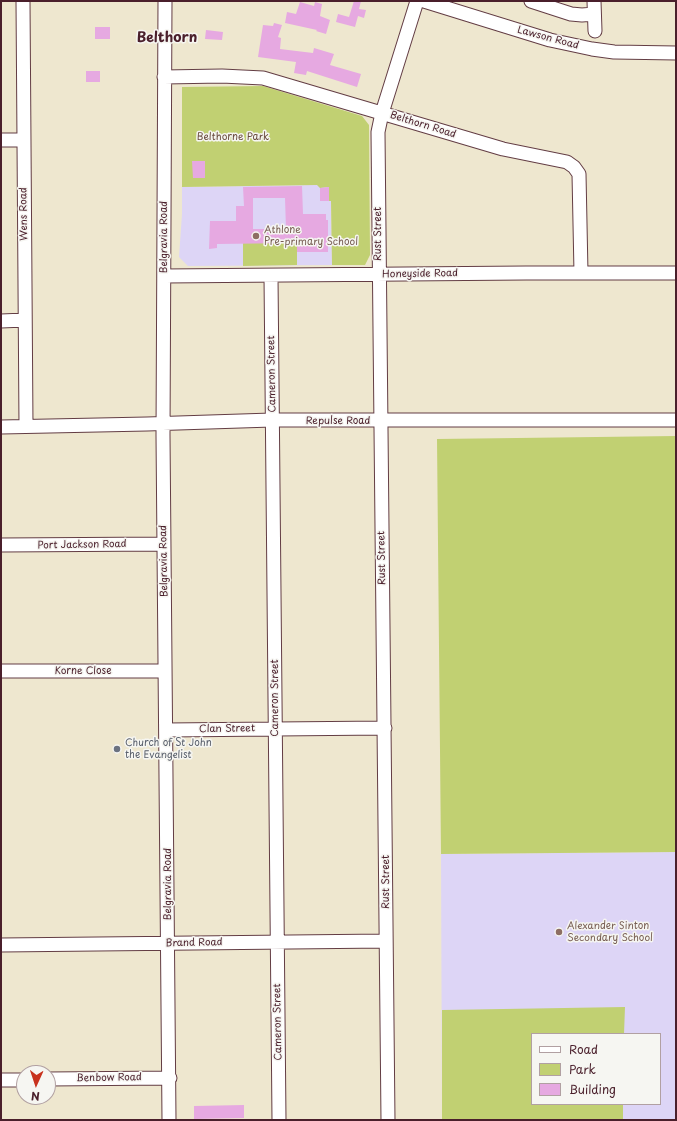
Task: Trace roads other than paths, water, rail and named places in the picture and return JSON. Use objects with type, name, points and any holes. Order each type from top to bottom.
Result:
[{"type":"street","name":"Wens Road","points":[[23,1],[26,426]]},
{"type":"street","name":"Belgravia Road","points":[[165,1],[163,424],[170,1078],[169,1120]]},
{"type":"street","name":"Rust Street","points":[[388,1120],[378,132],[382,113],[417,1]]},
{"type":"street","name":"Lawson Road","points":[[424,1],[550,40],[592,49],[614,52],[676,53]]},
{"type":"street","points":[[531,1],[571,14],[594,14]]},
{"type":"street","points":[[594,1],[595,31]]},
{"type":"street","name":"Belthorn Road","points":[[164,77],[222,76],[263,78],[503,149],[567,162],[574,166],[579,174],[581,273]]},
{"type":"street","points":[[1,140],[23,140]]},
{"type":"street","name":"Honeyside Road","points":[[164,276],[676,273]]},
{"type":"street","name":"Cameron Street","points":[[271,276],[279,1120]]},
{"type":"street","points":[[1,321],[25,320]]},
{"type":"street","name":"Repulse Road","points":[[1,426],[163,424],[272,420],[676,420]]},
{"type":"street","name":"Port Jackson Road","points":[[1,545],[164,544]]},
{"type":"street","name":"Korne Close","points":[[1,671],[165,671]]},
{"type":"street","name":"Clan Street","points":[[166,730],[385,728]]},
{"type":"street","name":"Brand Road","points":[[1,945],[386,941]]},
{"type":"street","name":"Benbow Road","points":[[56,1079],[170,1078]]},
{"type":"street","points":[[1,1080],[16,1080]]},
{"type":"place","name":"Athlone Pre-primary School","points":[[256,236]]},
{"type":"place","name":"Church of St John the Evangelist","points":[[117,749]]},
{"type":"place","name":"Alexander Sinton Secondary School","points":[[559,932]]},
{"type":"district","name":"Belthorn","points":[[167,38]]},
{"type":"park label","name":"Belthorne Park","points":[[233,137]]}]
